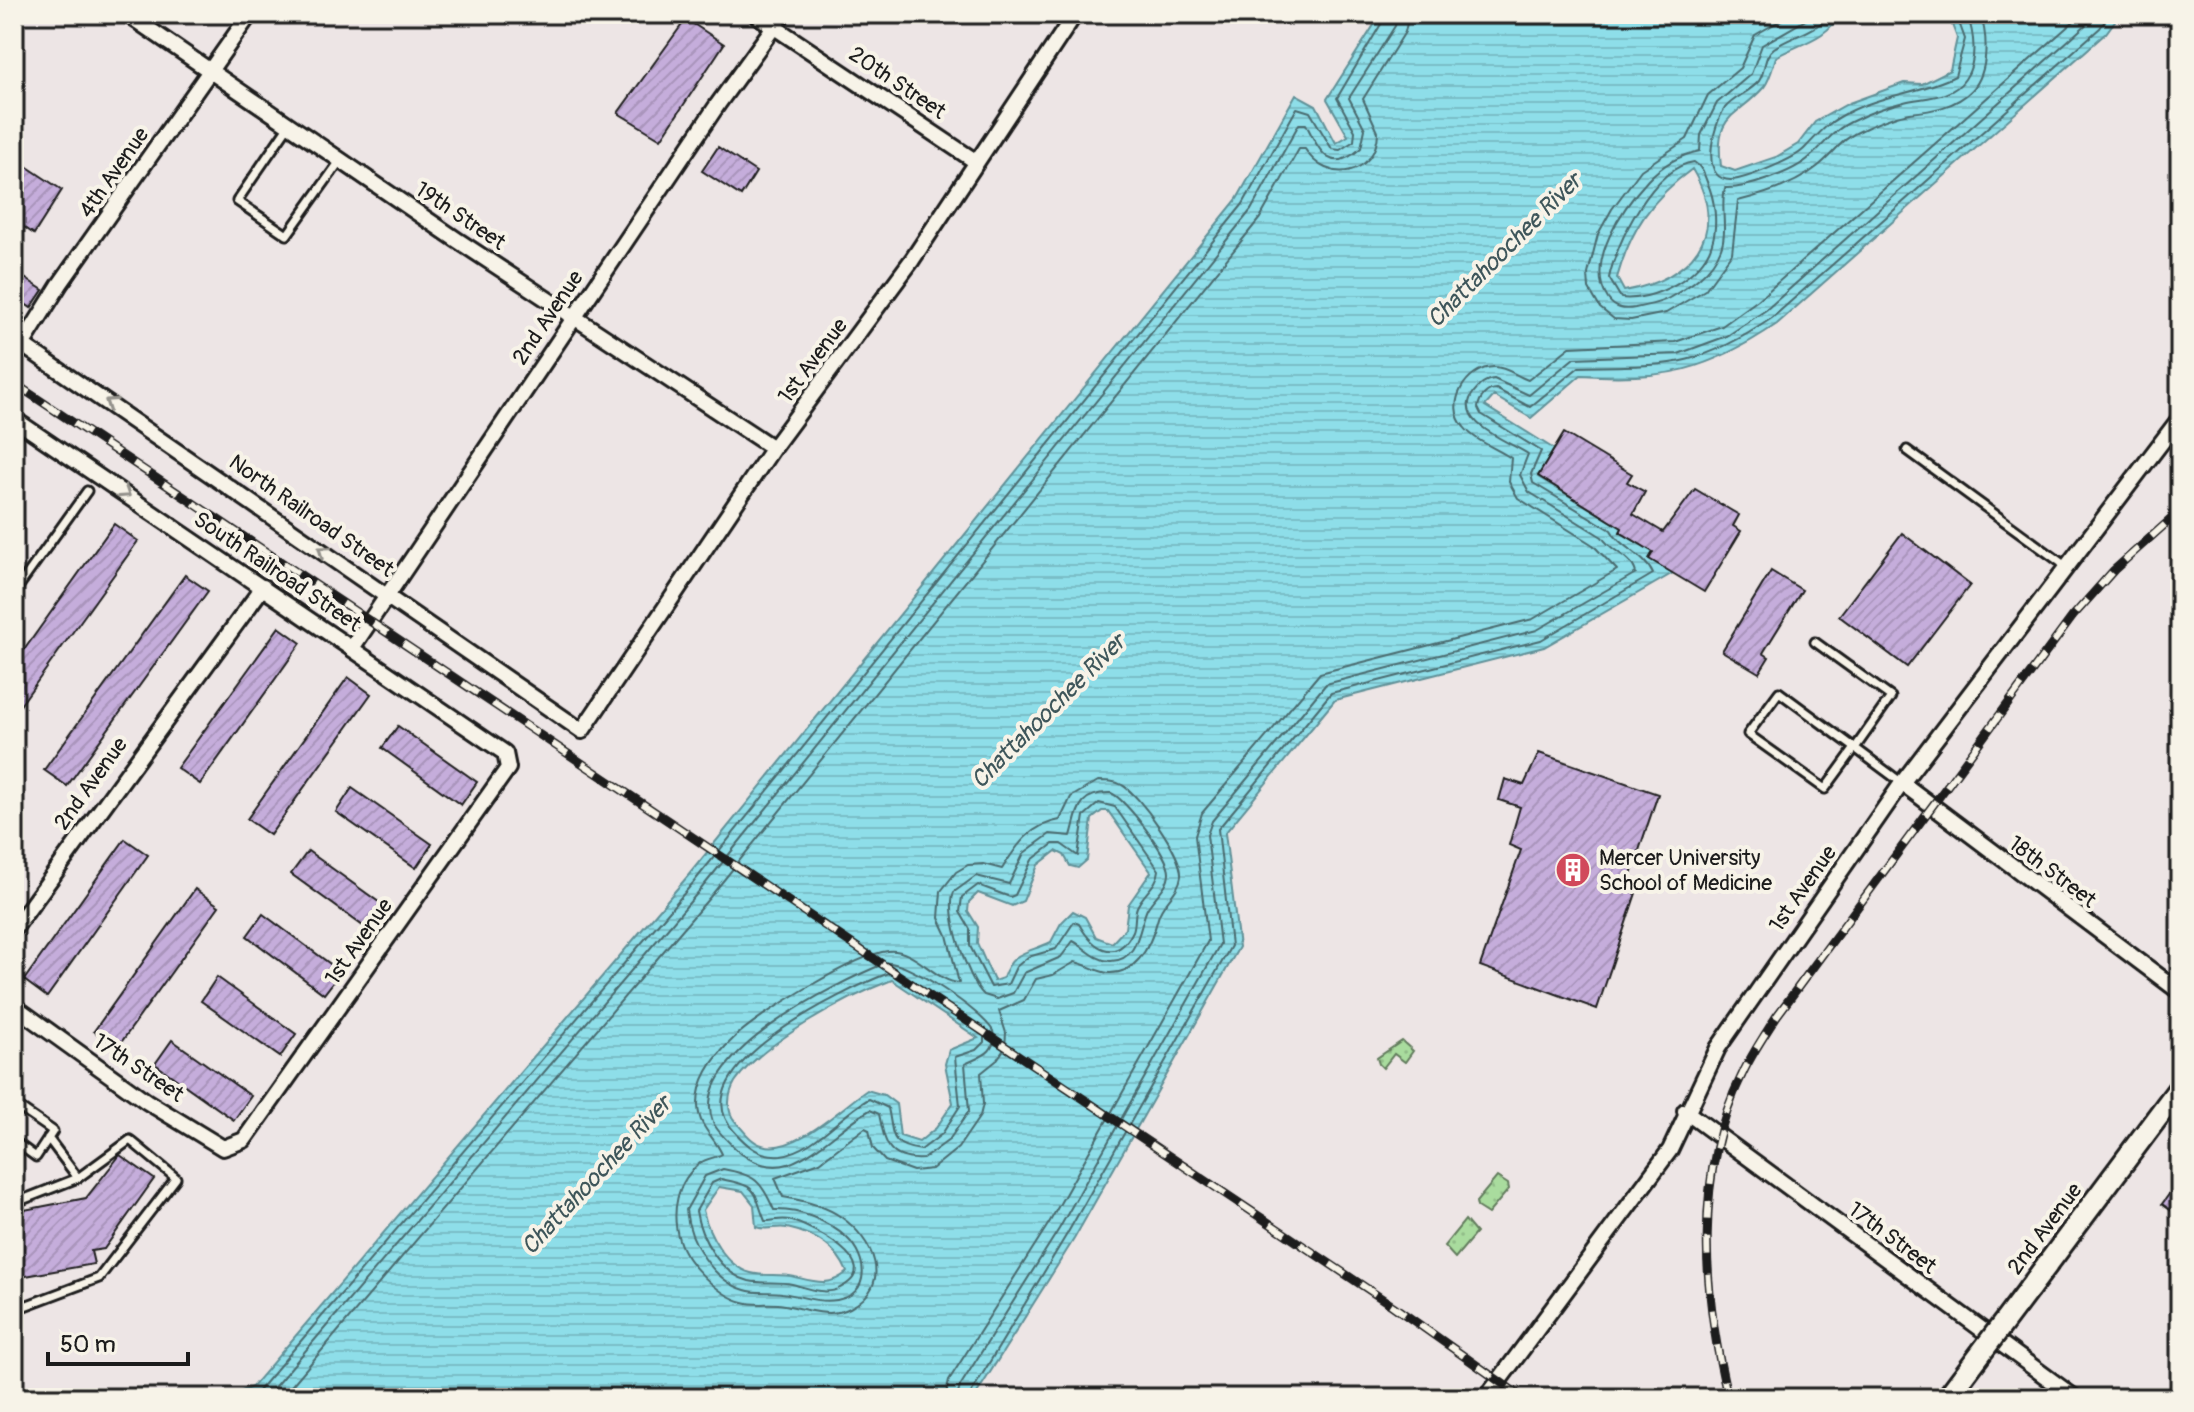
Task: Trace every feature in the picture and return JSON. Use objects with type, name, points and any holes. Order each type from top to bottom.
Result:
[{"type":"main road","name":"2nd Avenue","points":[[1947,1398],[2180,1087]]},
{"type":"street","name":"19th Street","points":[[127,14],[340,161],[773,448]]},
{"type":"street","name":"4th Avenue","points":[[17,347],[250,14]]},
{"type":"street","name":"20th Street","points":[[755,14],[779,20],[975,161]]},
{"type":"street","name":"1st Avenue","points":[[582,731],[773,448],[912,260],[1075,14]]},
{"type":"street","name":"2nd Avenue","points":[[352,648],[577,318],[718,104],[779,20]]},
{"type":"street","name":"North Railroad Street","points":[[17,347],[388,594],[449,641],[582,731]]},
{"type":"street","name":"1st Avenue","points":[[1486,1398],[1670,1150],[1685,1111],[1718,1048],[1902,783],[2180,418]]},
{"type":"street","name":"South Railroad Street","points":[[14,419],[505,753],[508,768]]},
{"type":"street","name":"2nd Avenue","points":[[14,929],[263,587]]},
{"type":"street","name":"1st Avenue","points":[[244,1140],[508,768]]},
{"type":"street","name":"18th Street","points":[[1902,783],[2180,992]]},
{"type":"street","name":"17th Street","points":[[14,1006],[146,1101],[223,1148],[244,1140]]},
{"type":"street","name":"17th Street","points":[[1685,1111],[2075,1398]]},
{"type":"lane","points":[[289,125],[237,201],[287,235],[340,161]]},
{"type":"lane","points":[[1907,450],[2067,567]]},
{"type":"lane","points":[[14,593],[87,491]]},
{"type":"lane","points":[[1815,642],[1891,697],[1855,748],[1825,789],[1748,734],[1779,692],[1855,748],[1902,783]]},
{"type":"lane","points":[[14,1104],[53,1131],[36,1157],[14,1141]]},
{"type":"lane","points":[[48,1138],[78,1178]]},
{"type":"lane","points":[[14,1310],[99,1278],[176,1178],[130,1140],[78,1178],[22,1200]]},
{"type":"green space","points":[[1402,1041],[1413,1051],[1405,1062],[1394,1054],[1383,1068],[1377,1058]]},
{"type":"green space","points":[[1497,1177],[1508,1184],[1509,1189],[1488,1214],[1477,1207],[1476,1202]]},
{"type":"green space","points":[[1465,1220],[1476,1233],[1455,1258],[1444,1246]]},
{"type":"water","name":"Chattahoochee River","points":[[1381,14],[1839,14],[1835,22],[1820,35],[1776,57],[1764,87],[1729,118],[1721,135],[1721,166],[1735,171],[1776,157],[1798,144],[1815,122],[1849,103],[1904,83],[1922,84],[1950,70],[1957,38],[1948,14],[2120,14],[2106,33],[1777,324],[1752,340],[1706,362],[1661,374],[1581,375],[1531,418],[1494,396],[1485,406],[1554,449],[1538,477],[1622,528],[1620,532],[1653,552],[1650,558],[1673,573],[1544,647],[1335,700],[1225,833],[1239,947],[1074,1239],[974,1398],[224,1398],[252,1387],[687,877],[1237,199],[1296,94],[1316,105],[1336,143],[1348,136],[1327,99]],"holes":[[[1692,169],[1703,192],[1707,214],[1705,233],[1698,250],[1668,276],[1624,291],[1617,278],[1636,230],[1654,204]],[[1102,811],[1108,811],[1151,872],[1128,905],[1125,929],[1112,943],[1096,937],[1085,917],[1073,911],[1061,923],[1051,942],[1016,957],[1003,978],[994,981],[977,943],[978,927],[968,911],[969,902],[978,893],[1012,906],[1023,901],[1038,865],[1056,851],[1064,855],[1070,866],[1078,868],[1087,860],[1092,819]],[[892,980],[978,1038],[949,1050],[945,1064],[953,1103],[936,1128],[919,1142],[900,1136],[896,1104],[884,1095],[867,1090],[817,1128],[788,1143],[762,1145],[751,1138],[730,1112],[730,1097],[735,1082],[748,1067],[785,1037],[830,1009]],[[719,1187],[743,1191],[754,1205],[756,1227],[787,1228],[815,1238],[837,1255],[847,1272],[835,1280],[822,1282],[756,1274],[742,1269],[719,1248],[703,1210]]]},
{"type":"building","points":[[686,19],[724,44],[661,139],[618,113]]},
{"type":"building","points":[[718,147],[756,172],[741,196],[702,171]]},
{"type":"building","points":[[14,158],[62,190],[34,234],[14,220]]},
{"type":"building","points":[[14,271],[43,290],[31,308],[14,296]]},
{"type":"building","points":[[1564,433],[1632,474],[1627,482],[1645,492],[1633,514],[1663,532],[1695,489],[1739,515],[1733,526],[1741,531],[1704,592],[1649,559],[1653,552],[1620,532],[1622,528],[1538,476]]},
{"type":"building","points":[[114,524],[138,541],[14,714],[14,664]]},
{"type":"building","points":[[1902,533],[1970,585],[1907,667],[1839,616]]},
{"type":"building","points":[[1771,571],[1802,590],[1763,653],[1769,657],[1759,673],[1722,651]]},
{"type":"building","points":[[185,575],[208,591],[67,786],[44,770]]},
{"type":"building","points":[[279,627],[301,643],[200,784],[177,768]]},
{"type":"building","points":[[348,677],[371,694],[270,835],[247,819]]},
{"type":"building","points":[[398,726],[477,782],[461,805],[382,748]]},
{"type":"building","name":"Mercer University School of Medicine","points":[[1539,753],[1658,794],[1626,889],[1636,893],[1597,1009],[1480,966],[1521,850],[1509,845],[1520,807],[1499,800],[1505,779],[1524,785]]},
{"type":"building","points":[[352,788],[432,844],[416,868],[336,812]]},
{"type":"building","points":[[125,839],[148,855],[47,997],[24,980]]},
{"type":"building","points":[[308,851],[387,908],[370,931],[291,874]]},
{"type":"building","points":[[195,889],[219,906],[117,1048],[94,1031]]},
{"type":"building","points":[[263,914],[341,972],[324,994],[247,936]]},
{"type":"building","points":[[217,977],[296,1034],[280,1057],[201,1001]]},
{"type":"building","points":[[172,1040],[251,1096],[234,1120],[155,1064]]},
{"type":"building","points":[[120,1155],[154,1179],[104,1249],[91,1251],[94,1264],[14,1278],[14,1233],[23,1231],[19,1211],[86,1198]]},
{"type":"building","points":[[2180,1179],[2180,1217],[2162,1204]]},
{"type":"railway","points":[[14,383],[1393,1306],[1523,1398]]},
{"type":"railway","points":[[1728,1398],[1719,1359],[1709,1276],[1709,1193],[1726,1113],[1746,1068],[1776,1017],[2073,616],[2114,570],[2180,511]]},
{"type":"place","name":"Mercer University School of Medicine","points":[[1573,870]]}]
